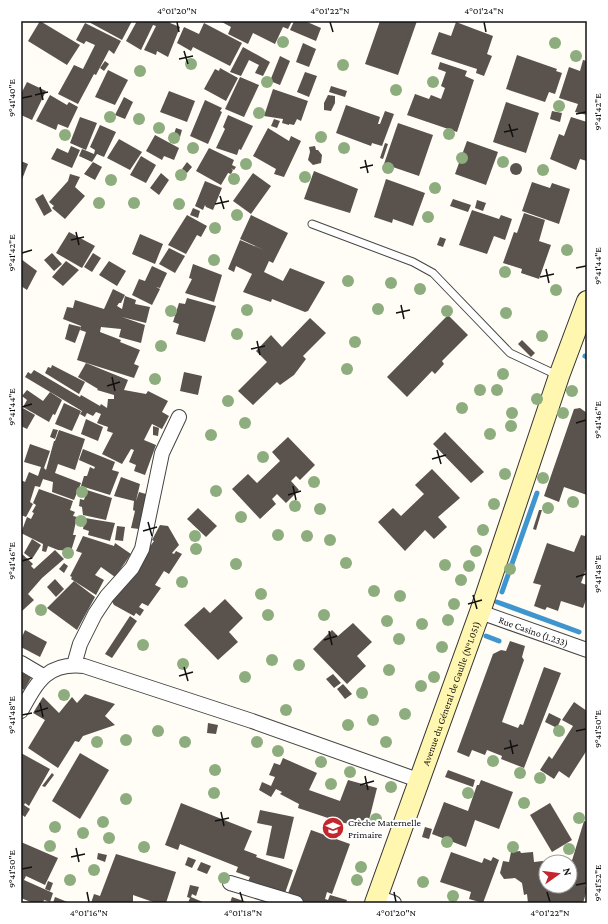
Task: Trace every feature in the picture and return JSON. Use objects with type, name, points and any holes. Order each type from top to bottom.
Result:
[{"type":"main road","name":"Avenue du Géneral de Gaulle (N°1.051)","points":[[382,901],[418,780],[480,612],[559,376],[581,338],[587,301]]},
{"type":"street","points":[[74,665],[80,644],[95,614],[107,596],[132,568],[142,548],[162,453],[179,417]]},
{"type":"street","name":"Rue Casino (1.233)","points":[[480,612],[587,650]]},
{"type":"street","points":[[21,664],[43,676]]},
{"type":"street","points":[[21,711],[43,676],[60,667],[74,665],[84,666],[252,721],[418,780]]},
{"type":"street","points":[[230,883],[296,903]]},
{"type":"lane","points":[[312,224],[413,262],[433,273],[510,353],[559,376]]},
{"type":"building","points":[[40,21],[80,45],[67,65],[28,41]]},
{"type":"building","points":[[87,21],[132,21],[122,40]]},
{"type":"building","points":[[137,21],[171,21],[170,23],[180,27],[168,57],[157,51],[156,55],[144,50],[156,26],[153,25],[141,50],[126,41]]},
{"type":"building","points":[[220,21],[292,21],[288,29],[283,27],[275,44],[253,33],[248,44],[228,34],[231,27]]},
{"type":"building","points":[[294,21],[305,21],[321,28],[316,41],[290,30]]},
{"type":"building","points":[[380,21],[417,21],[398,75],[365,64]]},
{"type":"building","points":[[456,22],[493,36],[487,54],[492,56],[484,76],[476,73],[477,69],[431,54],[439,32],[451,36]]},
{"type":"building","points":[[85,23],[121,41],[114,54],[109,50],[78,104],[58,94],[74,65],[83,69],[95,45],[86,41],[84,44],[76,40]]},
{"type":"building","points":[[204,23],[242,43],[230,66],[193,47],[191,51],[177,43],[184,27],[199,34]]},
{"type":"building","points":[[303,43],[316,49],[309,67],[296,62]]},
{"type":"building","points":[[243,47],[270,62],[263,76],[255,73],[259,65],[249,60],[241,76],[230,72]]},
{"type":"building","points":[[517,55],[557,69],[556,71],[562,73],[555,94],[549,92],[545,102],[506,89]]},
{"type":"building","points":[[280,56],[290,61],[280,85],[270,81]]},
{"type":"building","points":[[583,60],[587,61],[587,115],[575,112],[578,104],[559,98],[569,67],[580,71]]},
{"type":"building","points":[[105,61],[109,64],[104,71],[100,68]]},
{"type":"building","points":[[440,62],[467,71],[465,76],[474,80],[457,132],[407,115],[415,94],[429,99],[431,95],[441,99],[445,88],[441,86],[446,72],[438,69]]},
{"type":"building","points":[[220,68],[238,78],[226,101],[204,89],[215,69],[219,71]]},
{"type":"building","points":[[108,70],[128,80],[115,105],[95,97]]},
{"type":"building","points":[[305,72],[317,76],[309,97],[297,92]]},
{"type":"building","points":[[240,77],[259,85],[244,117],[225,109]]},
{"type":"building","points":[[27,82],[46,91],[32,120],[21,115],[21,94]]},
{"type":"building","points":[[331,86],[347,91],[345,97],[329,92]]},
{"type":"building","points":[[273,89],[308,101],[301,121],[297,119],[294,125],[289,125],[282,123],[283,119],[264,116]]},
{"type":"building","points":[[169,91],[195,101],[187,122],[160,112]]},
{"type":"building","points":[[50,95],[67,105],[69,102],[78,107],[68,128],[58,124],[56,130],[36,121]]},
{"type":"building","points":[[328,95],[335,96],[335,103],[331,111],[324,110],[324,103]]},
{"type":"building","points":[[124,97],[133,102],[125,119],[115,115]]},
{"type":"building","points":[[205,100],[222,108],[220,111],[222,112],[208,144],[190,136]]},
{"type":"building","points":[[506,102],[539,113],[526,153],[493,142]]},
{"type":"building","points":[[346,105],[380,117],[378,124],[380,124],[385,111],[394,114],[382,146],[372,143],[371,146],[336,133]]},
{"type":"building","points":[[552,111],[562,113],[560,122],[550,119]]},
{"type":"building","points":[[228,115],[253,126],[237,155],[216,148],[225,129],[223,127]]},
{"type":"building","points":[[80,117],[97,123],[86,150],[70,143]]},
{"type":"building","points":[[571,117],[587,122],[587,161],[580,159],[576,170],[550,159],[559,134],[564,136]]},
{"type":"building","points":[[274,119],[280,121],[277,128],[271,126]]},
{"type":"building","points":[[398,123],[433,135],[419,176],[384,164]]},
{"type":"building","points":[[100,125],[116,132],[104,157],[97,154],[92,162],[79,156],[82,149],[94,154],[95,150],[90,147]]},
{"type":"building","points":[[176,128],[182,130],[180,137],[174,134]]},
{"type":"building","points":[[268,128],[289,141],[291,136],[301,141],[284,177],[274,174],[276,169],[253,156]]},
{"type":"building","points":[[155,135],[179,148],[174,160],[164,156],[162,160],[146,151]]},
{"type":"building","points":[[119,139],[142,152],[130,170],[107,158]]},
{"type":"building","points":[[467,141],[498,152],[486,185],[455,174]]},
{"type":"building","points":[[385,143],[388,144],[383,159],[380,158]]},
{"type":"building","points":[[71,146],[80,150],[72,168],[51,159],[57,148],[68,153]]},
{"type":"building","points":[[315,146],[316,150],[318,150],[322,155],[321,163],[313,165],[308,160],[310,152],[309,147]]},
{"type":"building","points":[[209,148],[234,160],[232,165],[236,167],[234,170],[231,168],[233,170],[231,174],[228,173],[221,185],[196,171]]},
{"type":"building","points":[[141,156],[156,165],[146,183],[130,175]]},
{"type":"building","points":[[21,161],[28,164],[21,182]]},
{"type":"building","points":[[93,162],[102,167],[95,180],[84,174]]},
{"type":"building","points":[[187,162],[192,167],[187,173],[182,169]]},
{"type":"building","points":[[516,163],[520,165],[522,169],[520,173],[516,175],[512,173],[510,169],[512,165]]},
{"type":"building","points":[[314,171],[358,189],[350,213],[304,199]]},
{"type":"building","points":[[161,173],[169,180],[159,195],[150,188]]},
{"type":"building","points":[[253,173],[271,186],[251,214],[233,201]]},
{"type":"building","points":[[70,174],[80,177],[75,187],[85,196],[65,219],[52,208],[54,206],[49,202],[68,181]]},
{"type":"building","points":[[386,179],[425,193],[413,226],[393,219],[392,223],[374,217]]},
{"type":"building","points":[[205,181],[222,188],[213,210],[205,205],[203,210],[195,206]]},
{"type":"building","points":[[532,182],[550,188],[552,183],[570,189],[559,224],[522,211]]},
{"type":"building","points":[[43,194],[52,211],[44,216],[35,199]]},
{"type":"building","points":[[453,199],[471,205],[468,212],[450,206]]},
{"type":"building","points":[[477,200],[486,203],[483,211],[475,208]]},
{"type":"building","points":[[193,208],[200,211],[198,218],[190,215]]},
{"type":"building","points":[[472,210],[499,219],[501,215],[512,219],[505,240],[494,236],[487,254],[459,245]]},
{"type":"building","points":[[524,213],[545,220],[539,241],[551,245],[539,279],[521,273],[522,269],[503,263],[514,232],[517,233]]},
{"type":"building","points":[[187,215],[207,226],[201,237],[197,235],[186,254],[168,245]]},
{"type":"building","points":[[251,215],[288,233],[273,263],[269,261],[264,272],[283,281],[290,268],[325,282],[308,311],[305,312],[272,299],[271,302],[243,292],[252,274],[236,266],[234,272],[228,269],[240,240],[264,250],[240,239]]},
{"type":"building","points":[[69,232],[95,246],[82,268],[56,253]]},
{"type":"building","points":[[140,234],[163,244],[155,264],[132,254]]},
{"type":"building","points":[[440,237],[446,239],[443,247],[437,245]]},
{"type":"building","points":[[169,248],[185,256],[175,273],[159,264]]},
{"type":"building","points":[[52,253],[62,264],[54,271],[44,260]]},
{"type":"building","points":[[93,253],[101,258],[92,272],[84,267]]},
{"type":"building","points":[[21,259],[37,271],[27,290],[21,286]]},
{"type":"building","points":[[66,261],[79,270],[63,286],[52,277]]},
{"type":"building","points":[[109,261],[126,271],[117,286],[99,275]]},
{"type":"building","points":[[193,264],[222,275],[214,302],[185,293],[192,279],[189,278]]},
{"type":"building","points":[[152,266],[167,273],[160,288],[156,287],[160,289],[152,305],[132,295],[139,279],[145,281]]},
{"type":"building","points":[[113,289],[125,295],[121,303],[117,306],[122,309],[125,296],[136,300],[135,304],[150,307],[146,323],[122,317],[145,325],[141,343],[119,337],[121,329],[101,327],[100,332],[121,340],[120,342],[140,350],[134,364],[139,366],[134,378],[77,360],[86,332],[80,330],[81,326],[63,319],[67,307],[73,308],[75,300],[104,309]]},
{"type":"building","points":[[187,298],[216,306],[205,342],[176,334],[179,324],[173,322],[179,303],[185,304]]},
{"type":"building","points":[[448,315],[468,335],[442,361],[444,364],[435,374],[432,371],[407,397],[387,377]]},
{"type":"building","points":[[310,318],[326,333],[303,356],[306,359],[294,375],[280,385],[277,382],[253,405],[238,391],[267,362],[256,351],[271,335],[282,347]]},
{"type":"building","points":[[69,324],[81,327],[75,343],[65,339]]},
{"type":"building","points":[[522,340],[535,353],[531,357],[518,344]]},
{"type":"building","points":[[86,363],[128,380],[124,390],[146,394],[148,391],[168,401],[162,412],[169,416],[162,429],[152,424],[144,440],[156,445],[145,475],[134,471],[136,465],[129,462],[134,450],[131,449],[122,464],[102,454],[113,433],[107,431],[108,427],[97,423],[101,414],[96,412],[93,416],[87,413],[85,417],[80,414],[82,411],[25,377],[28,372],[31,374],[34,370],[80,397],[81,395],[100,406],[101,404],[107,408],[108,399],[114,399],[114,395],[97,390],[98,389],[78,377]]},
{"type":"building","points":[[52,365],[85,382],[79,394],[45,373],[48,367],[51,368]]},
{"type":"building","points":[[184,372],[202,376],[198,395],[180,391]]},
{"type":"building","points":[[27,390],[43,401],[50,392],[62,400],[55,415],[53,414],[49,422],[23,407],[27,400],[22,396]]},
{"type":"building","points":[[64,403],[81,411],[72,431],[55,424]]},
{"type":"building","points":[[21,407],[35,415],[27,429],[21,426]]},
{"type":"building","points":[[580,408],[587,413],[587,495],[564,487],[559,502],[544,496],[574,409]]},
{"type":"building","points":[[86,419],[103,427],[98,441],[81,434]]},
{"type":"building","points":[[153,426],[159,428],[158,436],[153,435]]},
{"type":"building","points":[[53,429],[58,430],[55,439],[50,437]]},
{"type":"building","points":[[59,430],[85,439],[75,470],[58,464],[55,473],[81,483],[74,500],[52,492],[53,482],[43,479],[40,487],[35,486],[30,502],[33,504],[26,517],[21,515],[21,480],[25,482],[29,472],[38,476],[41,467],[24,462],[30,444],[50,451],[44,468],[46,470],[54,441]]},
{"type":"building","points":[[445,432],[484,472],[471,483],[433,444]]},
{"type":"building","points":[[288,437],[315,465],[300,480],[296,476],[291,481],[299,490],[286,503],[277,494],[272,499],[276,504],[260,519],[232,489],[248,474],[257,483],[280,461],[272,452]]},
{"type":"building","points":[[83,449],[115,462],[112,470],[119,472],[110,495],[81,486],[84,476],[87,476],[90,467],[94,469],[95,467],[79,460]]},
{"type":"building","points":[[432,469],[460,498],[438,517],[447,527],[434,539],[425,530],[405,551],[378,522],[393,508],[401,516],[424,494],[415,485]]},
{"type":"building","points":[[121,477],[140,484],[136,501],[139,492],[146,494],[139,529],[131,528],[135,511],[133,510],[134,501],[114,496]]},
{"type":"building","points":[[39,489],[73,501],[70,510],[75,512],[73,516],[77,517],[73,535],[76,535],[71,551],[58,550],[48,546],[46,552],[42,551],[43,544],[21,533],[27,517],[31,519],[34,513],[32,512],[36,505],[33,503]]},
{"type":"building","points":[[87,490],[112,498],[106,520],[83,515],[82,507],[79,506],[80,499],[84,500]]},
{"type":"building","points":[[198,508],[217,526],[206,537],[187,519]]},
{"type":"building","points":[[539,510],[542,510],[536,530],[533,529]]},
{"type":"building","points":[[85,518],[115,523],[110,541],[88,535],[89,531],[83,529]]},
{"type":"building","points":[[160,525],[168,526],[179,545],[172,553],[174,554],[176,551],[182,554],[169,574],[164,571],[155,585],[161,588],[148,606],[142,603],[139,607],[144,610],[140,616],[136,613],[134,616],[114,605],[111,600],[137,572],[147,554],[145,553],[154,541],[152,540]]},
{"type":"building","points":[[117,526],[125,527],[123,541],[115,540]]},
{"type":"building","points":[[587,531],[587,566],[581,583],[587,585],[587,597],[583,608],[561,601],[558,611],[547,607],[545,610],[534,606],[541,585],[533,583],[547,543],[574,552],[581,535],[585,536]]},
{"type":"building","points":[[83,536],[114,546],[115,543],[131,554],[115,577],[101,567],[95,575],[104,580],[96,595],[71,579],[72,577],[70,576],[82,553],[76,551]]},
{"type":"building","points":[[32,539],[41,545],[32,559],[24,553]]},
{"type":"building","points":[[55,550],[64,559],[42,578],[28,594],[34,600],[22,611],[21,553],[33,564],[31,566],[34,569]]},
{"type":"building","points":[[64,563],[68,566],[64,573],[59,569]]},
{"type":"building","points":[[55,579],[64,589],[56,597],[47,587]]},
{"type":"building","points":[[74,581],[95,597],[77,630],[47,608]]},
{"type":"building","points":[[225,599],[243,618],[229,632],[238,642],[218,660],[184,625],[204,607],[210,613]]},
{"type":"building","points":[[130,616],[137,621],[112,658],[105,654]]},
{"type":"building","points":[[353,623],[372,642],[357,656],[366,666],[347,684],[313,649],[332,630],[338,636]]},
{"type":"building","points":[[25,630],[47,642],[40,657],[21,647],[21,639]]},
{"type":"building","points":[[510,641],[525,646],[522,657],[524,660],[502,722],[518,728],[520,724],[523,725],[544,667],[561,673],[524,768],[501,759],[502,756],[487,750],[485,755],[472,750],[469,757],[457,752],[493,654],[501,650],[506,651]]},
{"type":"building","points":[[21,672],[31,678],[24,690],[21,688]]},
{"type":"building","points":[[333,674],[341,683],[334,688],[326,679]]},
{"type":"building","points":[[343,684],[352,694],[345,699],[337,689]]},
{"type":"building","points":[[85,694],[115,704],[105,716],[115,725],[83,736],[79,742],[75,741],[58,768],[28,748],[45,720],[33,713],[43,697],[59,713],[72,697],[77,703]]},
{"type":"building","points":[[574,702],[587,711],[587,750],[569,778],[559,771],[554,779],[540,770],[549,756],[552,759],[573,726],[562,720]]},
{"type":"building","points":[[549,713],[561,719],[557,728],[545,722]]},
{"type":"building","points":[[208,723],[218,725],[216,734],[207,733]]},
{"type":"building","points":[[21,753],[50,769],[29,806],[25,803],[24,805],[30,809],[25,817],[21,814]]},
{"type":"building","points":[[80,753],[109,770],[80,819],[52,801]]},
{"type":"building","points":[[283,758],[317,773],[309,790],[340,801],[348,780],[377,788],[367,828],[340,822],[298,808],[299,804],[280,794],[282,792],[276,789],[271,797],[259,790],[262,782],[271,786],[275,777],[269,775],[274,763],[280,765]]},
{"type":"building","points":[[448,770],[475,780],[473,787],[445,777]]},
{"type":"building","points":[[52,773],[54,775],[45,787],[42,786]]},
{"type":"building","points":[[481,780],[513,792],[499,829],[475,820],[466,847],[432,834],[444,802],[468,811],[477,785],[479,785]]},
{"type":"building","points":[[181,803],[252,831],[244,850],[257,855],[256,857],[293,870],[283,899],[246,886],[250,877],[236,872],[238,867],[180,844],[178,850],[165,845]]},
{"type":"building","points":[[550,803],[572,840],[552,852],[530,815]]},
{"type":"building","points":[[260,810],[294,817],[284,859],[266,855],[272,826],[257,823]]},
{"type":"building","points":[[584,821],[587,822],[587,880],[585,886],[587,890],[583,903],[528,903],[527,894],[524,895],[522,883],[515,878],[504,879],[500,873],[503,861],[509,862],[511,852],[533,852],[534,862],[538,862],[538,894],[578,894],[578,854],[574,854]]},
{"type":"building","points":[[425,827],[432,829],[429,839],[422,837]]},
{"type":"building","points":[[311,830],[350,844],[332,894],[327,892],[325,899],[328,900],[330,895],[347,900],[346,903],[297,903],[286,899]]},
{"type":"building","points":[[21,842],[58,858],[45,885],[26,876],[24,880],[53,893],[50,902],[44,900],[43,903],[33,903],[21,898]]},
{"type":"building","points":[[451,852],[482,863],[484,858],[491,861],[493,857],[499,860],[483,903],[469,899],[471,892],[440,882]]},
{"type":"building","points":[[98,853],[107,855],[105,862],[97,859]]},
{"type":"building","points":[[116,854],[176,872],[166,903],[156,903],[133,895],[133,903],[91,903],[94,894],[100,896]]},
{"type":"building","points":[[188,857],[196,860],[192,868],[185,865]]},
{"type":"building","points":[[201,862],[211,866],[207,874],[197,870]]},
{"type":"building","points":[[48,881],[53,883],[50,891],[45,889]]},
{"type":"building","points":[[190,885],[199,887],[196,896],[192,894],[191,897],[205,903],[188,903],[190,898],[187,897]]},
{"type":"building","points":[[55,897],[70,903],[53,903]]},
{"type":"building","points":[[232,897],[249,903],[230,903]]},
{"type":"waterway","points":[[502,592],[537,493]]},
{"type":"waterway","points":[[497,602],[579,632]]},
{"type":"waterway","points":[[486,636],[499,641]]},
{"type":"place","name":"Crèche Maternelle Primaire","points":[[333,828]]}]
